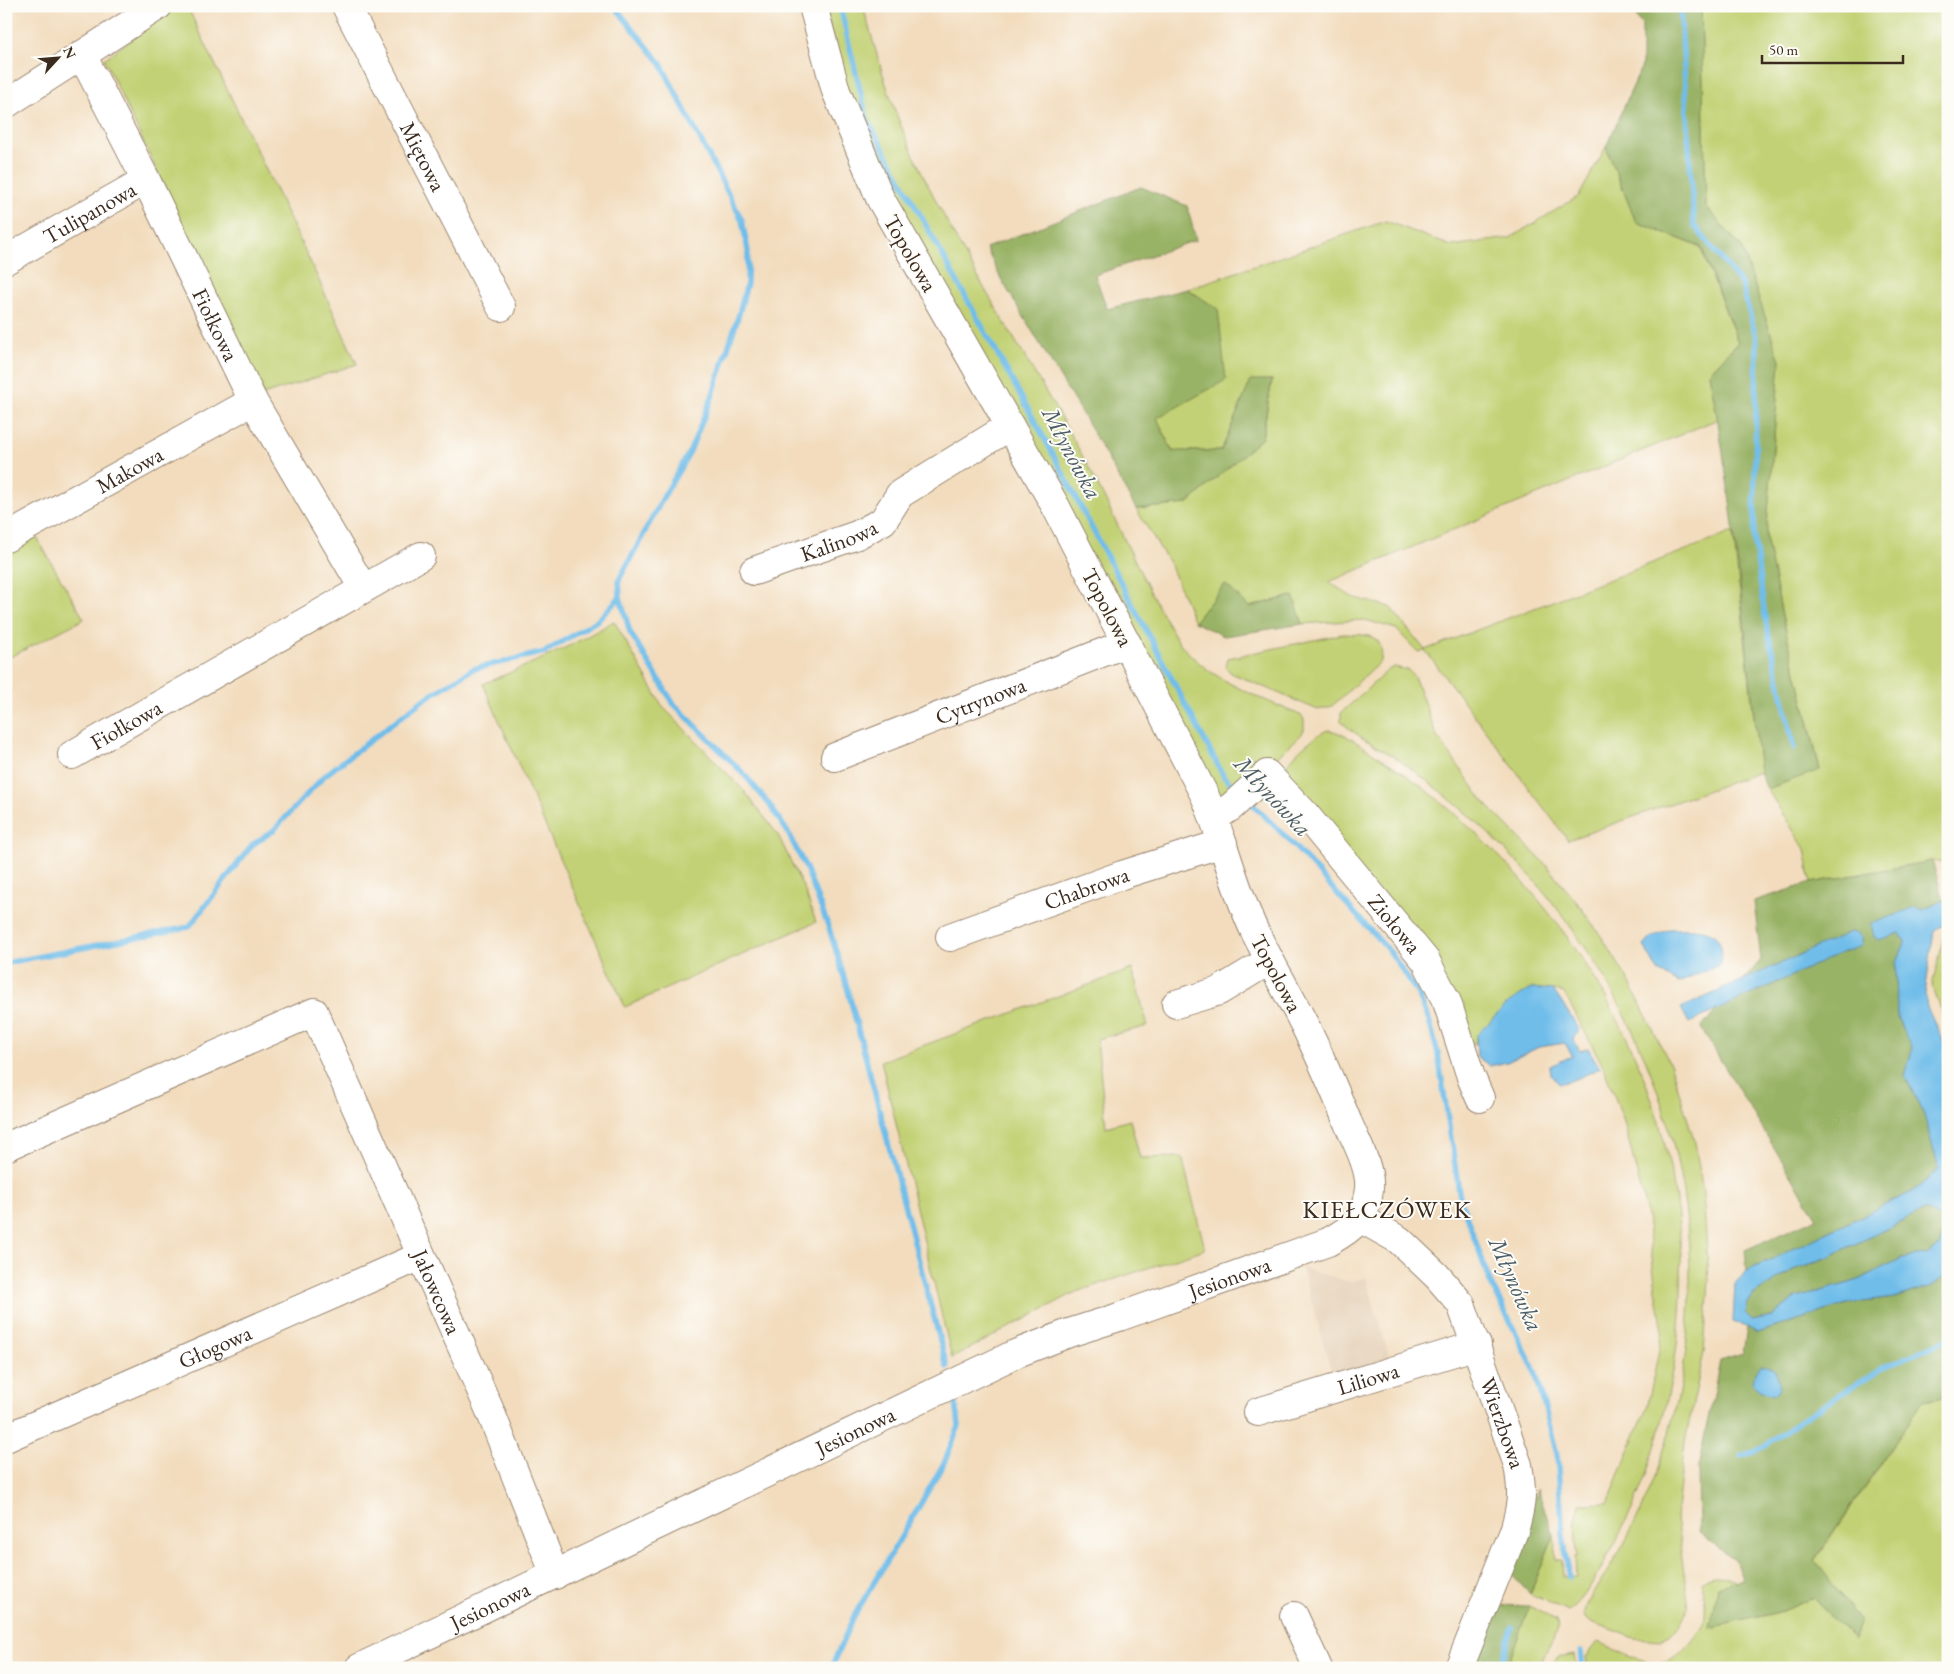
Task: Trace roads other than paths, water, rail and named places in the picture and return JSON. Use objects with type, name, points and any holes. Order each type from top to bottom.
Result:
[{"type":"street","points":[[6,104],[158,6]]},
{"type":"street","name":"Miętowa","points":[[346,6],[502,307]]},
{"type":"street","name":"Topolowa","points":[[813,6],[836,91],[880,198],[1010,426],[1127,643],[1195,776],[1222,813],[1223,843],[1243,903],[1270,960],[1305,1025],[1360,1151],[1368,1175],[1369,1187],[1367,1203],[1360,1218]]},
{"type":"street","name":"Fiołkowa","points":[[82,55],[146,180],[253,401],[363,588]]},
{"type":"street","name":"Tulipanowa","points":[[6,260],[146,180]]},
{"type":"street","name":"Makowa","points":[[6,538],[253,401]]},
{"type":"street","name":"Kalinowa","points":[[754,571],[857,535],[883,521],[900,494],[1010,426]]},
{"type":"street","name":"Fiołkowa","points":[[72,755],[421,556]]},
{"type":"street","name":"Cytrynowa","points":[[835,757],[1127,643]]},
{"type":"street","name":"Ziołowa","points":[[1222,813],[1263,778],[1305,814],[1426,961],[1447,1002],[1470,1077],[1480,1098]]},
{"type":"street","name":"Chabrowa","points":[[950,937],[1122,875],[1223,843]]},
{"type":"street","points":[[1176,1004],[1219,991],[1270,960]]},
{"type":"street","name":"Jałowcowa","points":[[6,1147],[314,1012],[491,1413],[555,1575]]},
{"type":"street","name":"Wierzbowa","points":[[1360,1218],[1399,1240],[1437,1276],[1461,1304],[1518,1465],[1522,1488],[1520,1511],[1514,1531],[1459,1668]]},
{"type":"street","name":"Jesionowa","points":[[359,1668],[1015,1354],[1069,1333],[1128,1314],[1328,1242],[1350,1230],[1360,1218]]},
{"type":"street","name":"Głogowa","points":[[6,1438],[421,1256]]},
{"type":"street","name":"Liliowa","points":[[1258,1412],[1477,1345]]},
{"type":"street","points":[[1294,1616],[1318,1668]]},
{"type":"water","points":[[1948,895],[1948,923],[1934,930],[1925,994],[1927,1007],[1948,1052],[1948,1107],[1946,1111],[1948,1116],[1948,1274],[1932,1286],[1894,1298],[1847,1304],[1757,1333],[1733,1322],[1735,1283],[1747,1271],[1914,1191],[1939,1169],[1924,1115],[1905,1076],[1912,1050],[1897,1017],[1896,964],[1905,942],[1900,933],[1879,940],[1874,937],[1871,924],[1915,907],[1923,910],[1944,900]],"holes":[[[1926,1210],[1946,1222],[1939,1247],[1926,1255],[1902,1258],[1859,1280],[1794,1299],[1772,1316],[1752,1320],[1746,1314],[1747,1305],[1754,1294],[1793,1270],[1826,1258]]]},
{"type":"water","points":[[1669,929],[1699,930],[1715,935],[1722,951],[1721,964],[1679,983],[1658,971],[1644,946],[1652,937]]},
{"type":"water","points":[[1850,932],[1857,933],[1862,937],[1862,946],[1843,952],[1689,1023],[1681,1008]]},
{"type":"water","points":[[1532,988],[1553,990],[1580,1030],[1573,1039],[1580,1051],[1588,1048],[1600,1068],[1576,1079],[1559,1084],[1551,1074],[1550,1066],[1572,1056],[1565,1043],[1539,1047],[1507,1062],[1490,1066],[1477,1057],[1476,1036],[1509,1002]]},
{"type":"water","points":[[1761,1366],[1776,1371],[1780,1386],[1772,1395],[1759,1390],[1753,1382],[1755,1372]]},
{"type":"waterway","points":[[614,6],[660,62],[742,220],[748,251],[747,283],[712,397],[690,451],[619,580],[620,597],[630,632],[673,703],[743,773],[769,804],[787,831],[806,868],[829,928],[847,987],[947,1367]]},
{"type":"waterway","name":"Młynówka","points":[[840,6],[867,119],[1048,445],[1224,777],[1239,791]]},
{"type":"waterway","points":[[1680,6],[1694,225],[1742,285],[1757,341],[1754,537],[1766,623],[1794,748]]},
{"type":"waterway","points":[[6,965],[11,962],[189,927],[252,845],[274,830],[324,776],[423,700],[473,669],[545,652],[598,620],[620,597]]},
{"type":"waterway","name":"Młynówka","points":[[1249,801],[1286,837],[1391,953],[1418,994],[1429,1020],[1438,1054],[1460,1198],[1490,1282],[1535,1371],[1557,1454],[1563,1534],[1569,1578]]},
{"type":"waterway","points":[[1741,1456],[1761,1448],[1819,1408],[1883,1368],[1944,1341],[1948,1336]]},
{"type":"waterway","points":[[831,1668],[854,1616],[945,1461],[959,1426],[955,1395]]},
{"type":"waterway","points":[[1500,1668],[1512,1628]]},
{"type":"waterway","name":"Młynówka","points":[[1581,1652],[1583,1668]]},
{"type":"district","name":"KIEŁCZÓWEK","points":[[1387,1209]]}]
